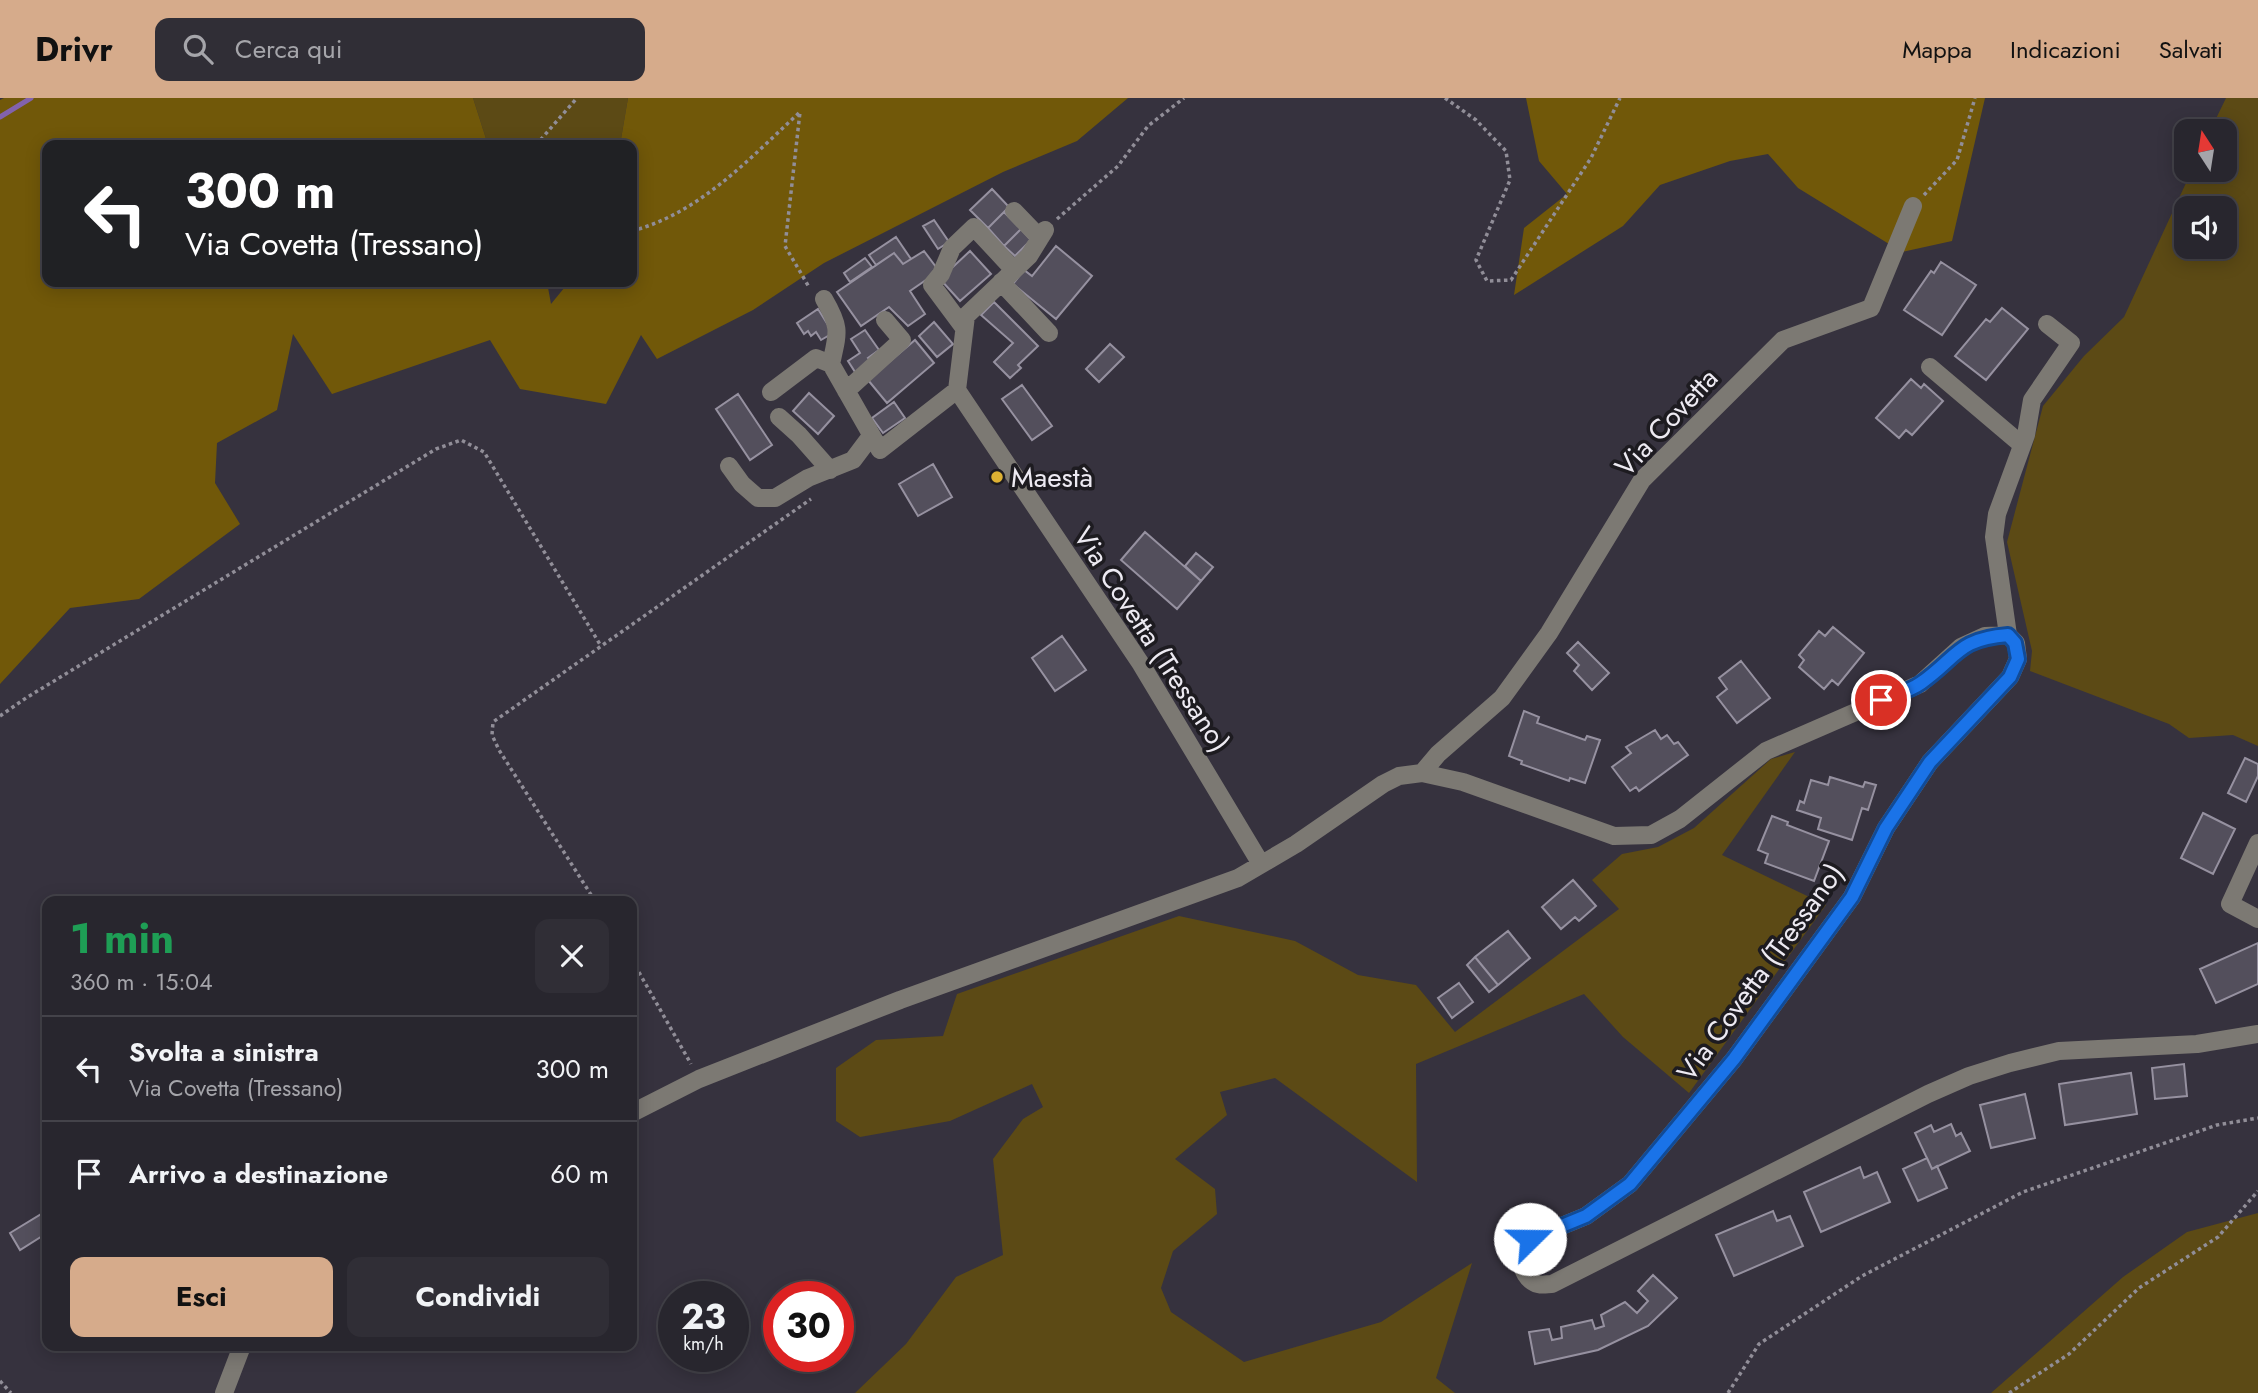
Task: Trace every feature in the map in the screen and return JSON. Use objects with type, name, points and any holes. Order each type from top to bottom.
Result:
[{"type":"street","name":"Via Covetta","points":[[1422,773],[1438,754],[1502,698],[1549,633],[1642,480],[1783,340],[1871,308],[1913,206]]},
{"type":"street","points":[[771,392],[816,358],[831,364],[880,450],[957,390],[966,316],[1029,256],[1042,234],[1014,211]]},
{"type":"street","points":[[964,328],[932,285],[941,274],[952,248],[974,227],[1049,333]]},
{"type":"street","points":[[824,299],[837,321],[831,364]]},
{"type":"street","points":[[846,391],[902,340],[885,320]]},
{"type":"street","points":[[637,1110],[699,1079],[900,1000],[1238,878],[1296,844],[1383,784],[1399,776],[1422,773],[1463,782],[1614,836],[1651,835],[1680,819],[1766,751],[1920,684],[1961,647],[1985,636],[2008,635],[1994,537],[1997,513],[2024,440],[2032,400],[2071,343],[2047,324]]},
{"type":"street","points":[[1930,367],[2024,440]]},
{"type":"street","name":"Via Covetta (Tressano)","points":[[957,390],[1142,664],[1261,864]]},
{"type":"street","points":[[779,417],[830,470]]},
{"type":"street","points":[[729,466],[742,484],[758,498],[775,498],[808,478],[853,460],[871,436]]},
{"type":"street","name":"Via Covetta (Tressano)","points":[[2008,635],[2015,643],[2018,659],[2010,677],[1930,762],[1886,828],[1852,897],[1817,948],[1734,1059],[1630,1184],[1586,1216],[1530,1239],[1525,1244],[1521,1261],[1530,1280],[1537,1285],[1552,1284],[1928,1094],[1990,1069],[2059,1051],[2197,1044],[2258,1034]]},
{"type":"street","points":[[2258,843],[2230,904],[2258,919]]},
{"type":"street","points":[[224,1393],[240,1351]]},
{"type":"path","points":[[540,140],[577,98]]},
{"type":"path","points":[[1042,234],[1118,166],[1148,126],[1184,98]]},
{"type":"path","points":[[1445,98],[1476,120],[1506,151],[1510,180],[1476,260],[1487,281],[1511,280],[1591,158],[1620,98]]},
{"type":"path","points":[[1913,206],[1957,160],[1975,98]]},
{"type":"path","points":[[637,230],[651,226],[718,188],[800,112],[785,246],[809,287]]},
{"type":"path","points":[[0,716],[436,449],[461,440],[484,452],[601,646]]},
{"type":"path","points":[[592,896],[499,750],[492,735],[493,722],[813,497]]},
{"type":"path","points":[[637,969],[699,1079]]},
{"type":"path","points":[[1728,1393],[1759,1343],[1862,1276],[2022,1192],[2217,1125],[2258,1118]]},
{"type":"path","points":[[2008,1393],[2069,1354],[2139,1289],[2218,1237],[2258,1191]]},
{"type":"path","points":[[0,1381],[11,1393]]},
{"type":"shaded area","points":[[473,98],[628,98],[621,140],[486,140]]},
{"type":"shaded area","points":[[473,98],[486,140],[42,140],[42,287],[548,287],[551,304],[565,287],[637,287],[637,140],[621,140],[628,98],[1128,98],[1077,141],[1003,172],[824,263],[753,310],[657,359],[641,335],[606,404],[520,389],[490,340],[332,394],[293,334],[277,410],[217,443],[215,483],[240,524],[139,599],[70,608],[0,684],[0,100]]},
{"type":"shaded area","points":[[1526,98],[1985,98],[1952,241],[1902,252],[1798,188],[1768,154],[1730,161],[1660,185],[1623,226],[1514,295],[1524,228],[1567,194],[1539,161]]},
{"type":"shaded area","points":[[2226,98],[2258,98],[2258,746],[2233,735],[2189,738],[2169,724],[2030,671],[2032,651],[2007,542],[2043,406],[2084,356],[2124,317],[2174,209],[2174,259],[2237,259],[2237,196],[2180,196],[2186,182],[2237,182],[2237,119],[2216,119]]},
{"type":"shaded area","points":[[1795,752],[1722,855],[1826,905],[1689,1093],[1623,1037],[1584,994],[1416,1064],[1417,1182],[1275,1078],[1220,1092],[1227,1115],[1175,1159],[1215,1189],[1217,1214],[1173,1251],[1161,1288],[1171,1312],[1244,1362],[1381,1322],[1472,1263],[1436,1378],[1455,1393],[855,1393],[906,1344],[956,1277],[1003,1255],[993,1159],[1023,1119],[1043,1107],[1032,1084],[950,1121],[860,1137],[836,1121],[836,1068],[876,1040],[943,1036],[957,994],[1179,916],[1295,941],[1358,975],[1416,985],[1455,1032],[1619,909],[1592,880],[1622,854],[1658,847],[1694,828],[1771,759]]},
{"type":"shaded area","points":[[2258,1213],[2258,1393],[1991,1393],[2123,1277],[2187,1232]]},
{"type":"building","points":[[992,189],[1009,207],[988,228],[970,210]]},
{"type":"building","points":[[1004,212],[1021,229],[1004,246],[988,228]]},
{"type":"building","points":[[934,220],[949,242],[938,249],[923,226]]},
{"type":"building","points":[[1021,229],[1031,240],[1015,256],[1004,246]]},
{"type":"building","points":[[896,237],[911,259],[903,264],[894,253],[876,265],[869,255]]},
{"type":"building","points":[[1056,246],[1092,276],[1056,319],[1013,284],[1024,270],[1032,276]]},
{"type":"building","points":[[924,251],[939,271],[910,291],[925,314],[908,326],[889,307],[861,326],[837,292],[894,253],[903,264]]},
{"type":"building","points":[[970,251],[991,274],[960,301],[940,279]]},
{"type":"building","points":[[865,258],[872,267],[850,282],[844,273]]},
{"type":"building","points":[[1941,262],[1976,285],[1942,335],[1904,310],[1931,271],[1934,273]]},
{"type":"building","points":[[994,302],[1038,346],[1018,365],[1021,368],[1010,378],[994,362],[1013,343],[981,315]]},
{"type":"building","points":[[2002,308],[2028,329],[1986,380],[1955,356],[1986,319],[1990,322]]},
{"type":"building","points":[[818,309],[833,333],[821,340],[816,332],[811,336],[808,331],[804,334],[797,323]]},
{"type":"building","points":[[934,322],[953,344],[937,357],[919,336]]},
{"type":"building","points":[[865,330],[879,350],[868,358],[873,364],[857,375],[848,361],[860,353],[851,339]]},
{"type":"building","points":[[915,340],[934,363],[887,403],[868,380]]},
{"type":"building","points":[[1110,344],[1124,357],[1099,382],[1086,369]]},
{"type":"building","points":[[1911,379],[1921,388],[1924,384],[1943,401],[1912,435],[1906,430],[1899,438],[1876,418]]},
{"type":"building","points":[[1022,385],[1052,426],[1032,440],[1002,399]]},
{"type":"building","points":[[809,393],[834,416],[818,434],[793,411]]},
{"type":"building","points":[[738,394],[772,445],[750,460],[716,409]]},
{"type":"building","points":[[894,402],[905,418],[883,433],[872,418]]},
{"type":"building","points":[[933,464],[952,497],[918,516],[899,484]]},
{"type":"building","points":[[1145,532],[1201,581],[1177,609],[1121,560]]},
{"type":"building","points":[[1196,553],[1213,567],[1201,581],[1185,566]]},
{"type":"building","points":[[1833,627],[1864,653],[1838,685],[1832,680],[1824,689],[1799,667],[1804,660],[1799,655],[1819,631],[1825,636]]},
{"type":"building","points":[[1062,636],[1086,670],[1055,691],[1032,658]]},
{"type":"building","points":[[1578,642],[1609,673],[1592,690],[1574,671],[1579,665],[1567,653]]},
{"type":"building","points":[[1741,661],[1770,698],[1737,723],[1717,697],[1727,689],[1719,678]]},
{"type":"building","points":[[1524,711],[1539,717],[1537,723],[1585,740],[1587,736],[1600,740],[1585,783],[1570,778],[1569,781],[1521,764],[1522,761],[1509,756]]},
{"type":"building","points":[[1655,730],[1661,739],[1667,735],[1674,744],[1678,742],[1688,755],[1639,791],[1636,787],[1630,791],[1612,767],[1631,753],[1626,747]]},
{"type":"building","points":[[2245,758],[2258,764],[2258,776],[2246,802],[2228,793]]},
{"type":"building","points":[[1830,777],[1863,787],[1865,782],[1876,785],[1868,810],[1862,808],[1852,840],[1818,829],[1821,818],[1797,810],[1800,801],[1804,803],[1811,780],[1828,785]]},
{"type":"building","points":[[2203,813],[2235,829],[2213,874],[2181,858]]},
{"type":"building","points":[[1772,816],[1788,822],[1787,825],[1829,841],[1814,881],[1765,863],[1768,854],[1758,850]]},
{"type":"building","points":[[1573,880],[1596,906],[1579,921],[1575,917],[1561,929],[1542,907]]},
{"type":"building","points":[[1508,931],[1530,958],[1498,985],[1475,957]]},
{"type":"building","points":[[2258,943],[2258,984],[2216,1003],[2200,969]]},
{"type":"building","points":[[1475,957],[1498,985],[1489,992],[1467,965]]},
{"type":"building","points":[[1459,983],[1473,1002],[1452,1018],[1438,998]]},
{"type":"building","points":[[2184,1064],[2187,1096],[2155,1099],[2152,1068]]},
{"type":"building","points":[[2131,1073],[2137,1114],[2065,1125],[2059,1084]]},
{"type":"building","points":[[2025,1094],[2035,1138],[1991,1148],[1980,1105]]},
{"type":"building","points":[[1951,1124],[1956,1136],[1961,1133],[1970,1151],[1932,1169],[1915,1133],[1931,1125],[1934,1132]]},
{"type":"building","points":[[1927,1158],[1932,1169],[1937,1166],[1947,1188],[1918,1201],[1903,1169]]},
{"type":"building","points":[[1860,1167],[1864,1178],[1877,1172],[1890,1202],[1821,1232],[1804,1192]]},
{"type":"building","points":[[1773,1211],[1777,1221],[1790,1216],[1803,1246],[1734,1276],[1716,1235]]},
{"type":"building","points":[[42,1214],[42,1236],[20,1250],[10,1233]]},
{"type":"building","points":[[1653,1275],[1677,1298],[1648,1326],[1598,1350],[1535,1364],[1529,1332],[1549,1329],[1552,1340],[1562,1338],[1561,1327],[1592,1320],[1595,1329],[1604,1326],[1601,1315],[1625,1302],[1637,1313],[1648,1301],[1638,1291]]},
{"type":"waterway","points":[[0,117],[31,98]]},
{"type":"place","name":"Maestà","points":[[997,477]]},
{"type":"route","points":[[1530,1239],[1586,1216],[1630,1184],[1734,1059],[1852,897],[1886,828],[1930,762],[2010,677],[2018,659],[2015,643],[2008,635],[1985,636],[1961,647],[1920,684],[1881,700]]}]
